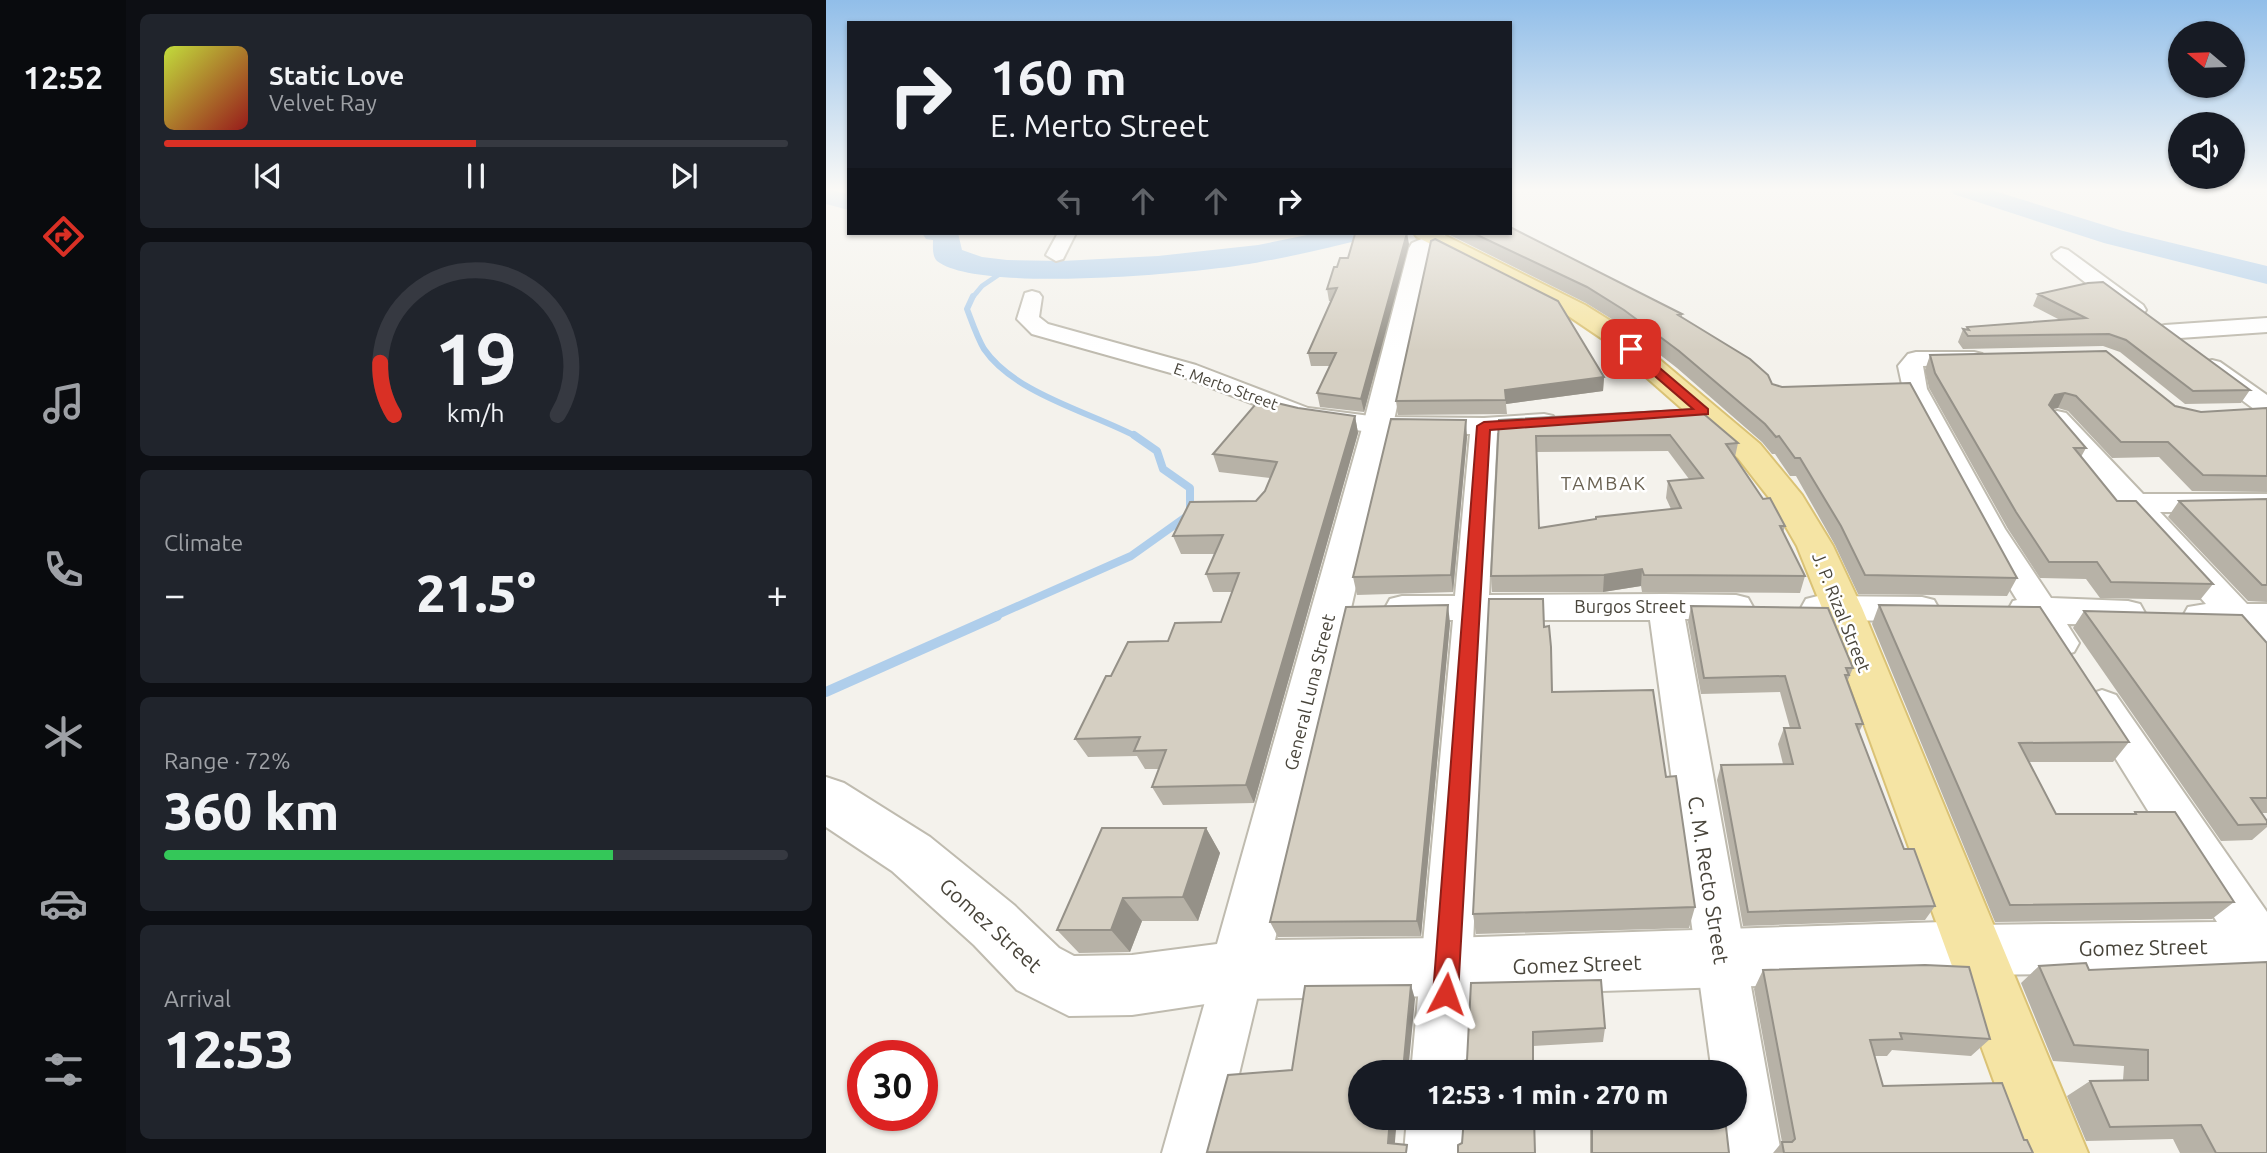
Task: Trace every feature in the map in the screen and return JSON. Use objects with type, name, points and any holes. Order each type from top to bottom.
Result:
[{"type":"main road","name":"J. P. Rizal Street","points":[[1443,243],[1576,310],[1613,334],[1749,452],[1785,495],[1815,546],[1842,608],[2054,1153]]},
{"type":"street","points":[[1056,255],[1062,243]]},
{"type":"street","name":"General Luna Street","points":[[1191,1153],[1378,425],[1420,248],[1424,243]]},
{"type":"street","points":[[2061,254],[2267,409]]},
{"type":"street","name":"E. Merto Street","points":[[1032,297],[1028,319],[1040,329],[1187,370],[1303,415],[1378,425],[1484,426],[1569,420]]},
{"type":"street","points":[[2165,332],[2267,325]]},
{"type":"street","points":[[1998,359],[1916,359],[1910,366],[1901,390],[1990,530],[2020,610],[2265,949]]},
{"type":"street","points":[[2242,413],[2267,409]]},
{"type":"street","points":[[1663,414],[1703,412]]},
{"type":"street","points":[[2057,419],[2133,503],[2252,617],[2267,648]]},
{"type":"street","points":[[1440,1060],[1484,426]]},
{"type":"street","points":[[2133,503],[2267,503]]},
{"type":"street","name":"Burgos Street","points":[[1329,610],[1665,606],[1947,609]]},
{"type":"street","name":"C. M. Recto Street","points":[[1665,606],[1752,1153]]},
{"type":"street","points":[[2020,610],[2252,617]]},
{"type":"street","name":"Gomez Street","points":[[826,799],[911,854],[994,926],[1038,970],[1069,986],[1132,985],[1239,970],[1722,960],[1975,950],[2265,949]]},
{"type":"street","points":[[1433,1153],[1435,1130]]},
{"type":"building","points":[[1352,243],[1404,243],[1361,399],[1317,393],[1336,353],[1308,353],[1337,288],[1327,289],[1334,267],[1337,267],[1340,258],[1348,258]]},
{"type":"building","points":[[1431,243],[1443,243],[1558,301],[1604,377],[1505,390],[1506,400],[1396,401]]},
{"type":"building","points":[[1494,243],[1541,243],[1682,314],[1678,315],[1750,359],[1768,375],[1772,384],[1782,387],[1910,383],[2017,578],[1865,575],[1841,526],[1800,458],[1795,458],[1779,436],[1776,437],[1765,424],[1679,351],[1624,310],[1587,287]]},
{"type":"building","points":[[2103,282],[2250,390],[2193,391],[2126,340],[2109,334],[1968,336],[1963,329],[2086,318],[2038,294]]},
{"type":"building","points":[[2106,351],[2175,406],[2201,412],[2267,408],[2267,476],[2203,475],[2168,442],[2121,442],[2076,396],[2065,393],[2055,395],[2049,405],[2086,448],[2074,448],[2117,501],[2136,501],[2213,584],[2111,582],[2097,562],[2049,562],[2016,512],[1935,373],[1930,355]]},
{"type":"building","points":[[1260,399],[1298,408],[1355,416],[1246,785],[1152,787],[1166,750],[1134,751],[1140,737],[1075,739],[1106,676],[1111,676],[1128,642],[1168,641],[1175,623],[1221,622],[1239,573],[1206,574],[1223,535],[1173,536],[1190,502],[1256,501],[1265,491],[1277,462],[1213,454]]},
{"type":"building","points":[[1698,409],[1738,443],[1726,444],[1763,499],[1770,498],[1785,526],[1780,526],[1805,576],[1644,575],[1642,569],[1604,575],[1491,576],[1499,420]],"holes":[[[1670,435],[1703,478],[1668,481],[1681,508],[1596,517],[1539,528],[1536,436]]]},
{"type":"building","points":[[1391,419],[1466,420],[1451,575],[1353,577]]},
{"type":"building","points":[[2267,499],[2267,585],[2262,585],[2179,501]]},
{"type":"building","points":[[1489,599],[1543,599],[1544,627],[1549,626],[1552,692],[1653,690],[1666,777],[1676,776],[1695,907],[1473,914]]},
{"type":"building","points":[[1448,605],[1417,921],[1270,922],[1346,607]]},
{"type":"building","points":[[1879,605],[2040,607],[2129,742],[2019,743],[2056,814],[2175,812],[2234,902],[2010,905]]},
{"type":"building","points":[[1691,606],[1828,608],[1853,668],[1846,668],[1849,675],[1845,675],[1863,724],[1856,724],[1904,849],[1914,849],[1935,906],[1748,912],[1721,765],[1793,764],[1784,728],[1800,728],[1785,676],[1704,678]]},
{"type":"building","points":[[2084,611],[2242,615],[2267,643],[2267,798],[2251,798],[2267,824],[2238,825]]},
{"type":"building","points":[[1102,828],[1206,828],[1183,897],[1123,898],[1111,930],[1057,930]]},
{"type":"building","points":[[2267,962],[2267,1153],[2216,1153],[2201,1125],[2110,1127],[2090,1081],[2148,1080],[2148,1050],[2074,1045],[2039,966],[2086,963],[2089,970]]},
{"type":"building","points":[[1925,965],[1969,967],[1990,1039],[1900,1033],[1902,1039],[1870,1040],[1883,1086],[2002,1083],[2024,1140],[2027,1140],[2033,1153],[1784,1153],[1782,1142],[1792,1142],[1795,1139],[1763,970]]},
{"type":"building","points":[[1601,980],[1605,1028],[1533,1032],[1533,1060],[1467,1060],[1471,983]]},
{"type":"building","points":[[1411,985],[1404,1060],[1348,1060],[1348,1130],[1389,1130],[1388,1143],[1407,1145],[1406,1153],[1207,1152],[1228,1075],[1292,1070],[1305,986]]},
{"type":"building","points":[[1463,1130],[1534,1130],[1535,1153],[1458,1153],[1458,1145],[1462,1143]]},
{"type":"building","points":[[1592,1130],[1726,1130],[1729,1153],[1592,1153]]},
{"type":"waterway","points":[[947,243],[948,255],[977,265],[1007,269],[1062,270],[1158,265],[1258,254],[1310,243]]},
{"type":"waterway","points":[[2137,243],[2267,275]]},
{"type":"waterway","points":[[972,298],[982,286],[1007,269]]},
{"type":"waterway","points":[[972,298],[967,309],[984,349],[998,365],[1034,390],[1137,437]]},
{"type":"waterway","points":[[993,617],[1131,556],[1190,514],[1190,488],[1163,469],[1157,451],[1137,437]]},
{"type":"waterway","points":[[826,692],[997,616]]},
{"type":"district","name":"TAMBAK","points":[[1604,483]]},
{"type":"route","points":[[1446,994],[1484,426],[1703,412],[1631,349]]}]
